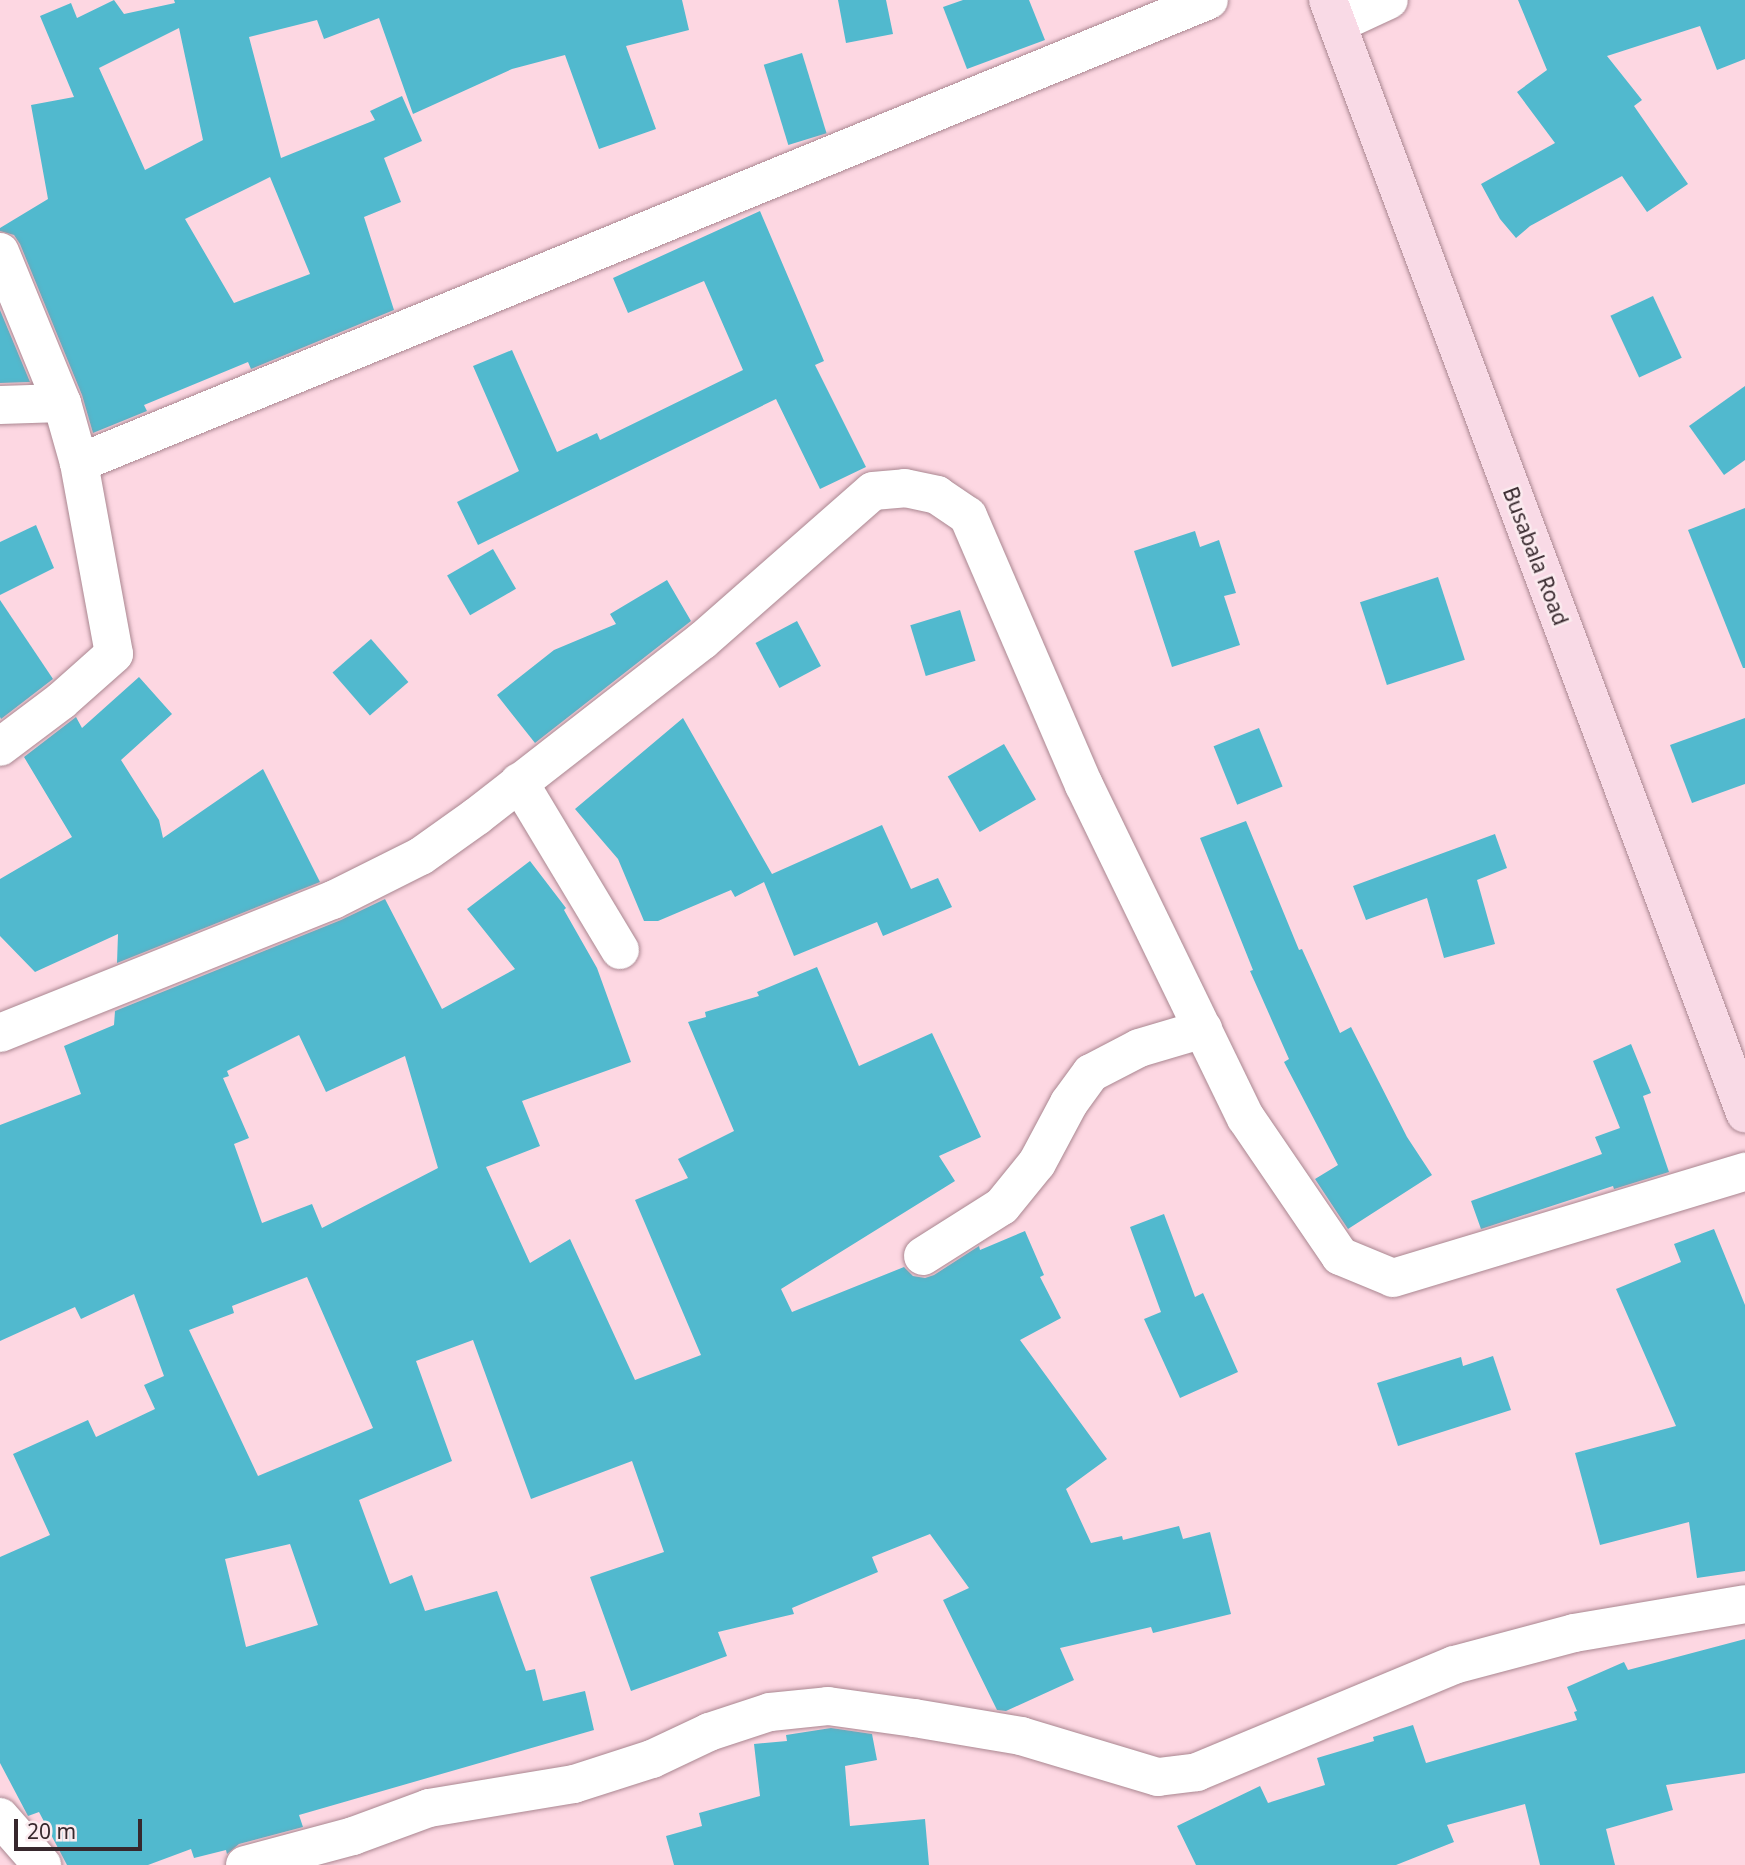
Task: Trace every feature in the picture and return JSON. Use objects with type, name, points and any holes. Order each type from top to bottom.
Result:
[{"type":"street","points":[[79,463],[1209,0]]},
{"type":"street","points":[[1332,12],[1389,0]]},
{"type":"street","name":"Busabala Road","points":[[1332,12],[1744,1106]]},
{"type":"street","points":[[0,251],[62,403],[79,463],[114,654],[61,701],[0,747]]},
{"type":"street","points":[[0,405],[62,403]]},
{"type":"street","points":[[0,1033],[333,900],[421,856],[702,641],[873,491],[905,488],[937,495],[968,516],[1084,785],[1246,1118],[1340,1256],[1393,1278],[1745,1172]]},
{"type":"street","points":[[519,782],[620,950]]},
{"type":"street","points":[[923,1256],[1002,1206],[1037,1163],[1069,1103],[1091,1073],[1139,1048],[1203,1029]]},
{"type":"street","points":[[245,1865],[353,1836],[429,1808],[574,1784],[652,1759],[709,1732],[770,1712],[828,1706],[1021,1736],[1158,1777],[1197,1772],[1454,1665],[1574,1633],[1745,1604]]},
{"type":"street","points":[[0,1817],[42,1865]]},
{"type":"building","points":[[114,0],[124,14],[175,3],[174,0],[682,0],[689,30],[626,46],[656,129],[599,149],[565,55],[512,69],[413,114],[379,18],[324,39],[317,20],[249,37],[281,158],[375,120],[370,111],[402,96],[422,141],[384,158],[401,202],[364,217],[394,310],[251,369],[248,362],[144,405],[147,411],[93,433],[82,395],[20,244],[14,235],[0,231],[0,228],[48,199],[31,105],[74,97],[40,16],[71,3],[77,18]],"holes":[[[179,28],[203,140],[145,170],[99,68]],[[270,177],[310,274],[234,303],[185,219]]]},
{"type":"building","points":[[838,0],[886,0],[893,34],[846,43]]},
{"type":"building","points":[[963,0],[1029,0],[1045,40],[967,69],[943,7]]},
{"type":"building","points":[[1518,0],[1745,0],[1745,59],[1717,70],[1700,26],[1607,56],[1642,100],[1634,106],[1688,184],[1647,212],[1622,176],[1530,226],[1516,238],[1500,219],[1481,184],[1555,143],[1517,92],[1547,70]]},
{"type":"building","points":[[802,53],[827,133],[788,145],[764,65]]},
{"type":"building","points":[[760,211],[824,361],[815,365],[866,467],[820,489],[776,399],[478,545],[457,502],[519,471],[473,366],[512,350],[557,452],[597,433],[600,440],[743,370],[704,281],[628,313],[613,278]]},
{"type":"building","points":[[1653,296],[1682,358],[1639,377],[1610,316]]},
{"type":"building","points":[[0,310],[30,382],[0,383]]},
{"type":"building","points":[[1745,386],[1745,460],[1724,475],[1689,426]]},
{"type":"building","points":[[1745,508],[1745,668],[1743,668],[1688,530]]},
{"type":"building","points":[[36,525],[54,568],[0,595],[0,542]]},
{"type":"building","points":[[1195,531],[1200,547],[1219,540],[1236,593],[1224,596],[1240,645],[1172,667],[1134,551]]},
{"type":"building","points":[[493,549],[516,589],[470,615],[447,576]]},
{"type":"building","points":[[1438,577],[1465,660],[1387,685],[1360,602]]},
{"type":"building","points":[[667,580],[691,621],[535,743],[497,695],[554,650],[616,624],[610,614]]},
{"type":"building","points":[[0,600],[53,679],[1,719],[0,717]]},
{"type":"building","points":[[960,610],[975,661],[926,676],[910,625]]},
{"type":"building","points":[[797,621],[821,666],[779,688],[756,643]]},
{"type":"building","points":[[371,639],[408,682],[370,715],[333,672]]},
{"type":"building","points":[[139,677],[172,714],[121,760],[159,820],[163,838],[263,769],[320,882],[117,963],[118,934],[35,972],[0,936],[0,879],[72,837],[24,757],[76,717],[82,728]]},
{"type":"building","points":[[683,718],[772,874],[882,825],[911,889],[938,878],[952,907],[883,936],[877,922],[794,956],[764,882],[735,897],[731,890],[658,921],[644,921],[618,859],[575,809]]},
{"type":"building","points":[[1745,718],[1745,784],[1692,803],[1670,745]]},
{"type":"building","points":[[1259,728],[1283,786],[1237,805],[1214,746]]},
{"type":"building","points":[[1004,744],[1036,799],[980,832],[948,776]]},
{"type":"building","points":[[1246,821],[1299,950],[1302,949],[1340,1033],[1351,1027],[1407,1137],[1432,1175],[1348,1229],[1315,1179],[1338,1165],[1284,1062],[1289,1059],[1250,971],[1253,970],[1200,838]]},
{"type":"building","points":[[1495,834],[1507,868],[1477,880],[1495,944],[1444,958],[1427,898],[1366,920],[1353,886]]},
{"type":"building","points":[[530,861],[566,908],[564,910],[597,968],[631,1062],[522,1101],[540,1146],[486,1167],[530,1263],[570,1239],[635,1380],[701,1355],[635,1200],[688,1178],[678,1159],[734,1131],[688,1022],[706,1017],[705,1012],[759,996],[757,992],[817,967],[859,1066],[932,1033],[981,1137],[939,1156],[955,1181],[781,1289],[792,1312],[904,1267],[913,1276],[925,1278],[934,1275],[979,1246],[980,1250],[1025,1231],[1044,1275],[1040,1277],[1061,1318],[1020,1340],[1107,1459],[1066,1489],[1091,1543],[1122,1536],[1123,1540],[1179,1526],[1183,1539],[1210,1532],[1231,1614],[1153,1633],[1151,1627],[1060,1648],[1074,1680],[1006,1711],[997,1710],[943,1600],[969,1588],[930,1534],[872,1557],[878,1572],[792,1608],[794,1614],[718,1632],[727,1656],[631,1691],[590,1577],[664,1552],[632,1461],[531,1499],[473,1340],[416,1361],[452,1461],[359,1500],[390,1584],[412,1575],[425,1611],[497,1591],[526,1671],[535,1669],[543,1701],[585,1691],[594,1730],[299,1815],[303,1827],[239,1844],[227,1854],[226,1850],[194,1858],[191,1849],[148,1865],[67,1865],[39,1812],[28,1816],[0,1763],[0,1557],[50,1535],[13,1454],[88,1420],[96,1437],[155,1409],[144,1385],[164,1376],[134,1294],[81,1319],[75,1307],[0,1341],[0,1125],[81,1094],[64,1046],[114,1025],[115,1011],[341,920],[385,899],[442,1009],[515,969],[467,909]],"holes":[[[299,1035],[326,1092],[405,1056],[438,1168],[322,1228],[312,1204],[262,1223],[234,1144],[249,1138],[223,1078],[229,1076],[227,1071]],[[307,1277],[373,1428],[258,1476],[189,1330],[234,1313],[232,1306]],[[290,1544],[318,1625],[246,1647],[225,1559]]]},
{"type":"building","points":[[1631,1044],[1651,1093],[1643,1096],[1669,1172],[1614,1189],[1613,1186],[1481,1229],[1471,1201],[1602,1154],[1595,1137],[1620,1128],[1593,1061]]},
{"type":"building","points":[[1164,1214],[1195,1297],[1203,1293],[1238,1372],[1180,1398],[1144,1319],[1161,1312],[1130,1227]]},
{"type":"building","points":[[1714,1229],[1745,1305],[1745,1571],[1697,1578],[1689,1522],[1600,1545],[1575,1453],[1676,1426],[1616,1289],[1681,1262],[1674,1244]]},
{"type":"building","points":[[1493,1356],[1511,1410],[1398,1446],[1377,1383],[1461,1357],[1463,1366]]},
{"type":"building","points":[[1745,1639],[1745,1773],[1666,1785],[1673,1810],[1606,1829],[1615,1865],[1540,1865],[1525,1804],[1447,1825],[1454,1842],[1396,1865],[1196,1865],[1177,1826],[1260,1786],[1268,1803],[1325,1785],[1317,1758],[1374,1741],[1373,1737],[1413,1725],[1426,1763],[1577,1720],[1574,1712],[1577,1711],[1567,1687],[1624,1662],[1628,1670]]},
{"type":"building","points":[[831,1728],[872,1734],[877,1760],[845,1766],[850,1826],[925,1819],[929,1865],[674,1865],[666,1836],[702,1826],[699,1813],[760,1796],[754,1744],[787,1741],[786,1735]]}]
